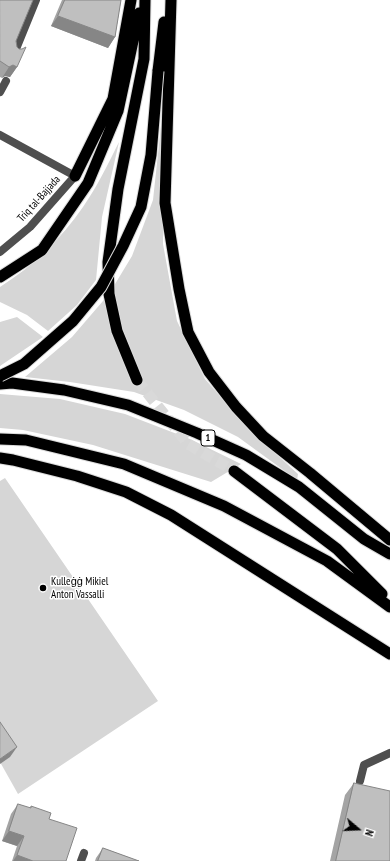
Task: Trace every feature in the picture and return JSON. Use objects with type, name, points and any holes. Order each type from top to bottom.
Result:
[{"type":"highway","points":[[75,176],[113,99],[131,0]]},
{"type":"highway","points":[[0,277],[42,250],[88,183],[118,111],[143,0]]},
{"type":"highway","points":[[137,380],[118,330],[109,294],[108,262],[118,189],[144,59],[143,0]]},
{"type":"highway","points":[[0,376],[24,364],[73,321],[101,287],[123,246],[140,207],[151,155],[158,71],[167,0]]},
{"type":"highway","points":[[171,0],[165,203],[179,289],[188,332],[209,372],[236,407],[263,436],[390,540]]},
{"type":"highway","name":"1","points":[[0,384],[12,383],[64,390],[128,406],[197,433],[246,455],[299,487],[364,539],[390,554]]},
{"type":"highway","points":[[0,439],[26,440],[124,464],[224,506],[327,561],[390,607]]},
{"type":"highway","points":[[0,458],[77,476],[126,492],[171,515],[390,654]]},
{"type":"highway","points":[[234,471],[337,549],[390,602]]},
{"type":"street","points":[[14,54],[36,0]]},
{"type":"street","points":[[0,92],[6,81]]},
{"type":"street","points":[[0,135],[75,176]]},
{"type":"street","name":"Triq tal-Bajjada","points":[[0,252],[30,227],[75,176]]},
{"type":"street","points":[[360,781],[364,765],[390,753]]},
{"type":"street","points":[[81,861],[84,853]]},
{"type":"shaded area","points":[[164,98],[163,244],[177,321],[205,379],[247,427],[298,474],[297,480],[238,437],[184,410],[134,392],[25,377],[72,337],[109,294],[132,256],[153,200]]},
{"type":"shaded area","points":[[119,142],[102,217],[96,280],[77,305],[48,331],[27,315],[0,302],[0,287],[35,261],[56,241],[93,192]]},
{"type":"shaded area","points":[[17,317],[43,337],[0,366],[0,322]]},
{"type":"shaded area","points":[[0,394],[60,399],[125,414],[190,439],[241,464],[211,482],[93,445],[23,430],[0,428]]},
{"type":"shaded area","name":"Kulleġġ Mikiel Anton Vassalli","points":[[5,478],[158,701],[18,794],[0,762],[0,481]]},
{"type":"building","points":[[0,0],[33,0],[16,41],[19,49],[26,47],[17,67],[13,65],[9,67],[0,61]]},
{"type":"building","points":[[65,0],[121,0],[115,37],[58,16]]},
{"type":"building","points":[[0,722],[17,747],[0,759]]},
{"type":"building","points":[[354,783],[390,791],[390,861],[336,861]]},
{"type":"building","points":[[18,804],[31,808],[31,806],[51,813],[49,819],[77,828],[66,861],[33,861],[17,855],[24,836],[9,831]]},
{"type":"building","points":[[103,848],[139,861],[98,861]]},
{"type":"tunnel","points":[[137,380],[188,444],[234,471]]},
{"type":"place","name":"Kulleġġ Mikiel Anton Vassalli","points":[[43,588]]}]
